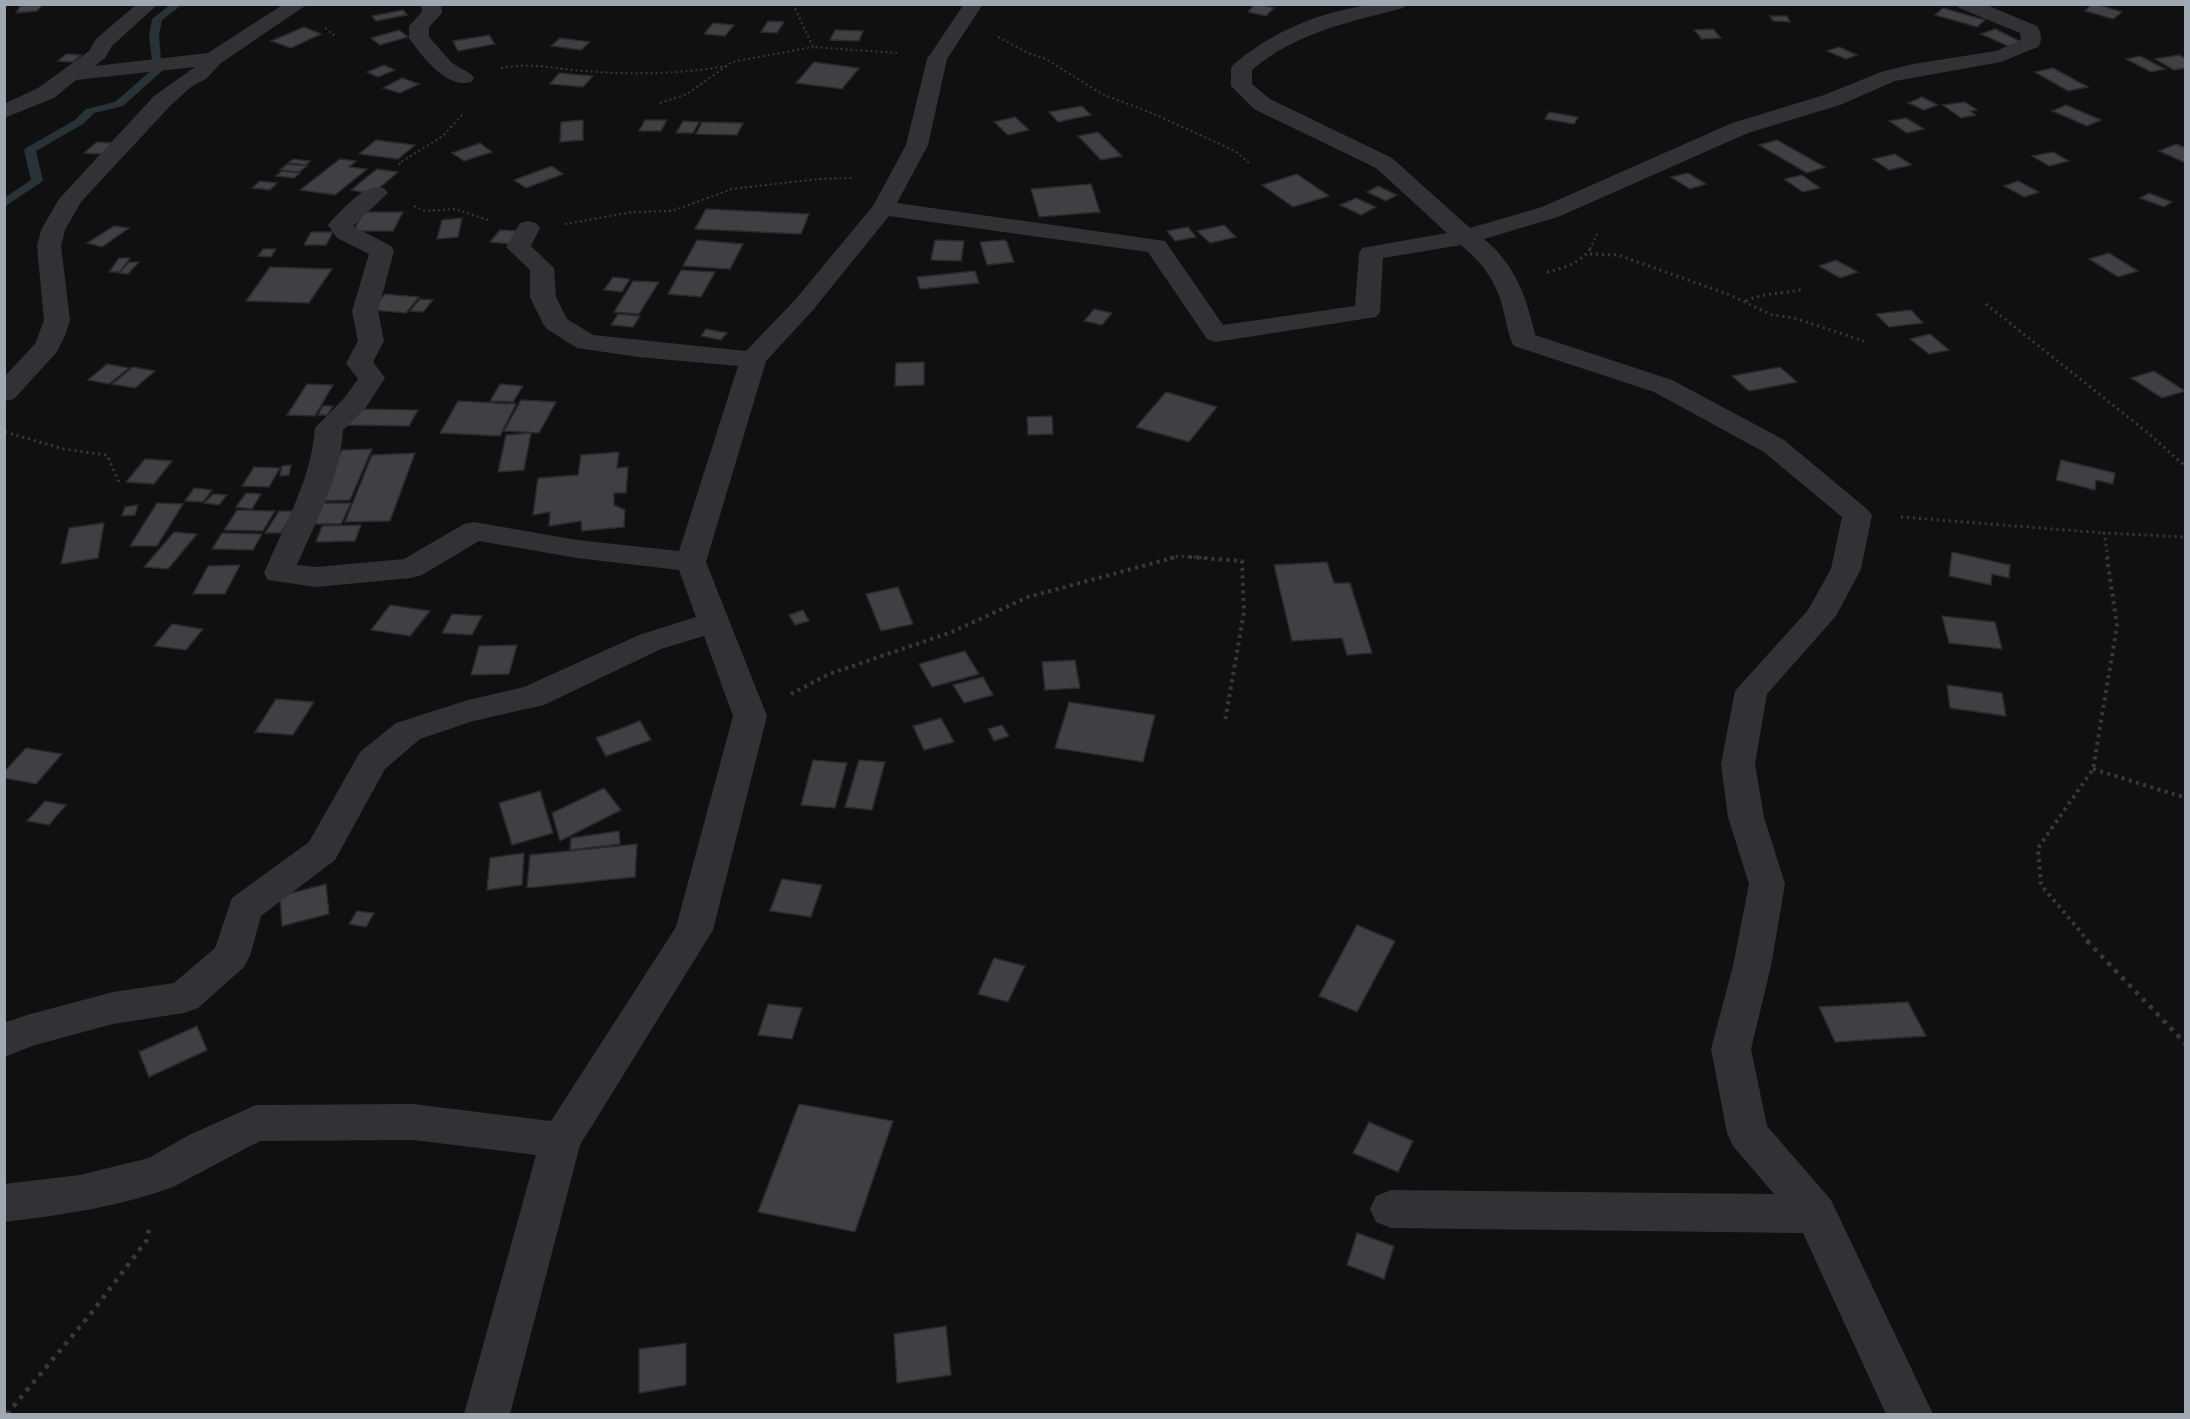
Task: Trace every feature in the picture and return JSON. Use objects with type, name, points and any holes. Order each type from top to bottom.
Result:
[{"type":"street","points":[[4,112],[46,93],[98,54],[103,43],[149,4]]},
{"type":"street","points":[[4,393],[47,347],[52,336],[57,320],[49,246],[60,215],[71,199],[136,132],[153,110],[184,83],[199,75],[214,59],[254,31],[299,4]]},
{"type":"street","points":[[431,4],[432,12],[419,26],[419,38],[445,66],[464,78]]},
{"type":"street","points":[[1396,4],[1329,20],[1257,52],[1241,68],[1242,86],[1262,104],[1335,137],[1384,163],[1466,237],[1484,250],[1505,275],[1516,304],[1523,340],[1662,386],[1774,446],[1857,515],[1846,569],[1820,616],[1751,690],[1738,764],[1746,817],[1767,884],[1752,966],[1731,1049],[1748,1133],[1816,1214],[1910,1414]]},
{"type":"street","points":[[883,208],[1156,246],[1216,334],[1367,312],[1371,253],[1466,237],[1550,212],[1740,128],[1832,100],[1888,76],[2001,56],[2031,43],[2030,30],[1966,4]]},
{"type":"street","points":[[487,1414],[561,1140],[694,930],[750,716],[716,621],[691,562],[753,359],[804,305],[883,208],[917,145],[937,59],[967,14]]},
{"type":"street","points":[[69,75],[214,59]]},
{"type":"street","points":[[376,193],[340,225],[345,233],[382,251],[365,311],[371,341],[359,363],[372,378],[355,403],[329,428],[329,451],[318,487],[290,543],[279,573],[316,577],[411,568],[474,531],[577,549],[691,562]]},
{"type":"street","points":[[528,228],[518,247],[542,268],[543,297],[556,324],[586,342],[638,350],[753,359]]},
{"type":"street","points":[[4,1041],[27,1031],[113,1008],[184,997],[231,956],[245,908],[322,850],[372,761],[408,731],[468,711],[532,697],[650,642],[716,621]]},
{"type":"street","points":[[4,1203],[80,1194],[158,1174],[204,1148],[256,1123],[413,1122],[561,1140]]},
{"type":"street","points":[[1391,1209],[1816,1214]]},
{"type":"path","points":[[793,4],[813,47]]},
{"type":"path","points":[[967,14],[999,37],[1028,53],[1046,59],[1102,94],[1235,151],[1249,164]]},
{"type":"path","points":[[660,103],[687,94],[732,62],[813,47],[896,53],[937,59]]},
{"type":"path","points":[[455,209],[425,211],[376,193],[403,170],[399,163],[417,149],[445,136],[457,126],[463,114],[456,91],[464,78],[507,66],[650,75],[727,66]]},
{"type":"path","points":[[528,228],[534,225],[564,224],[633,212],[672,211],[732,189],[818,179],[849,179],[869,171],[880,161],[917,145]]},
{"type":"path","points":[[1590,254],[1618,255],[1672,272],[1685,280],[1746,302],[1772,315],[1794,318],[1864,341]]},
{"type":"path","points":[[1746,302],[1760,294],[1787,293],[1804,289]]},
{"type":"path","points":[[1986,304],[2148,433],[2186,468]]},
{"type":"path","points":[[4,432],[64,449],[106,455],[119,482]]},
{"type":"path","points":[[1857,515],[2186,537]]},
{"type":"path","points":[[2104,533],[2117,626],[2093,769],[2037,848],[2041,885],[2100,956],[2186,1044]]},
{"type":"path","points":[[750,716],[829,674],[952,632],[1028,597],[1179,556],[1242,561],[1244,612],[1225,721]]},
{"type":"path","points":[[2093,769],[2186,798]]},
{"type":"path","points":[[7,1414],[93,1311],[147,1240],[158,1174]]},
{"type":"building","points":[[43,4],[37,11],[16,13],[20,6]]},
{"type":"building","points":[[1255,4],[1274,8],[1266,16],[1248,12]]},
{"type":"building","points":[[2092,4],[2122,12],[2113,19],[2085,11]]},
{"type":"building","points":[[1943,8],[1985,20],[1977,27],[1935,15]]},
{"type":"building","points":[[403,10],[407,15],[376,21],[372,16]]},
{"type":"building","points":[[1770,16],[1787,16],[1790,22],[1773,21]]},
{"type":"building","points":[[768,21],[784,22],[777,33],[761,32]]},
{"type":"building","points":[[713,23],[734,25],[725,36],[704,34]]},
{"type":"building","points":[[304,27],[321,34],[291,48],[271,41]]},
{"type":"building","points":[[1713,29],[1721,38],[1702,39],[1694,30]]},
{"type":"building","points":[[1995,29],[2022,42],[2008,46],[1981,34]]},
{"type":"building","points":[[399,30],[408,37],[380,45],[371,38]]},
{"type":"building","points":[[835,30],[863,31],[859,41],[830,40]]},
{"type":"building","points":[[489,35],[495,44],[458,51],[453,41]]},
{"type":"building","points":[[560,38],[590,42],[581,50],[551,46]]},
{"type":"building","points":[[1839,47],[1857,55],[1846,59],[1827,51]]},
{"type":"building","points":[[66,54],[81,55],[73,62],[58,61]]},
{"type":"building","points":[[2179,55],[2186,59],[2186,68],[2174,70],[2155,59]]},
{"type":"building","points":[[2140,56],[2165,69],[2151,72],[2126,59]]},
{"type":"building","points":[[814,62],[859,68],[842,89],[796,83]]},
{"type":"building","points":[[384,65],[395,70],[378,77],[367,72]]},
{"type":"building","points":[[2053,68],[2088,87],[2068,91],[2035,72]]},
{"type":"building","points":[[559,73],[593,76],[583,87],[550,84]]},
{"type":"building","points":[[402,78],[419,84],[400,93],[383,88]]},
{"type":"building","points":[[1922,97],[1938,105],[1924,110],[1908,103]]},
{"type":"building","points":[[1965,102],[1977,110],[1970,111],[1976,115],[1961,118],[1943,105]]},
{"type":"building","points":[[2066,105],[2101,120],[2087,126],[2052,111]]},
{"type":"building","points":[[1082,106],[1091,115],[1058,122],[1049,112]]},
{"type":"building","points":[[1549,112],[1578,117],[1574,124],[1545,119]]},
{"type":"building","points":[[1015,117],[1029,130],[1008,135],[994,122]]},
{"type":"building","points":[[1906,118],[1924,129],[1907,133],[1889,121]]},
{"type":"building","points":[[583,120],[583,140],[560,142],[561,122]]},
{"type":"building","points":[[645,120],[667,120],[661,131],[639,131]]},
{"type":"building","points":[[683,121],[699,122],[693,133],[676,133]]},
{"type":"building","points":[[702,122],[743,123],[737,135],[696,134]]},
{"type":"building","points":[[1098,132],[1122,156],[1101,160],[1078,136]]},
{"type":"building","points":[[376,140],[415,145],[398,159],[359,154]]},
{"type":"building","points":[[1777,140],[1825,167],[1807,173],[1759,145]]},
{"type":"building","points":[[97,142],[115,143],[102,154],[84,153]]},
{"type":"building","points":[[480,143],[492,152],[464,161],[452,153]]},
{"type":"building","points":[[2176,144],[2186,148],[2186,163],[2159,151]]},
{"type":"building","points":[[2053,152],[2069,161],[2049,166],[2032,156]]},
{"type":"building","points":[[1895,154],[1912,165],[1889,170],[1873,159]]},
{"type":"building","points":[[293,159],[310,161],[306,165],[288,163]]},
{"type":"building","points":[[340,159],[356,161],[349,167],[367,169],[335,195],[300,190]]},
{"type":"building","points":[[287,164],[307,166],[299,172],[280,170]]},
{"type":"building","points":[[552,166],[563,174],[526,188],[514,180]]},
{"type":"building","points":[[377,169],[398,172],[372,194],[351,190]]},
{"type":"building","points":[[282,171],[300,173],[294,178],[276,176]]},
{"type":"building","points":[[1688,173],[1706,184],[1690,189],[1671,177]]},
{"type":"building","points":[[1297,174],[1329,196],[1293,207],[1262,185]]},
{"type":"building","points":[[1802,175],[1820,188],[1803,192],[1784,179]]},
{"type":"building","points":[[260,181],[277,183],[270,190],[252,188]]},
{"type":"building","points":[[2018,181],[2039,192],[2024,197],[2004,186]]},
{"type":"building","points":[[1091,184],[1100,212],[1039,217],[1031,189]]},
{"type":"building","points":[[1378,186],[1397,195],[1386,201],[1367,192]]},
{"type":"building","points":[[2149,193],[2172,202],[2164,207],[2140,198]]},
{"type":"building","points":[[1356,198],[1376,207],[1361,215],[1340,205]]},
{"type":"building","points":[[706,209],[809,214],[801,234],[695,229]]},
{"type":"building","points":[[364,212],[403,212],[393,231],[353,231]]},
{"type":"building","points":[[462,218],[458,237],[437,239],[442,220]]},
{"type":"building","points":[[1224,225],[1236,237],[1210,243],[1197,231]]},
{"type":"building","points":[[114,226],[129,228],[102,247],[87,243]]},
{"type":"building","points":[[1188,227],[1196,237],[1175,241],[1167,231]]},
{"type":"building","points":[[500,230],[519,231],[510,244],[490,242]]},
{"type":"building","points":[[311,232],[333,232],[326,245],[304,245]]},
{"type":"building","points":[[697,240],[743,244],[730,269],[683,266]]},
{"type":"building","points":[[935,240],[964,241],[961,261],[931,260]]},
{"type":"building","points":[[1006,240],[1014,262],[987,265],[980,242]]},
{"type":"building","points":[[263,249],[276,249],[271,257],[258,256]]},
{"type":"building","points":[[2109,253],[2138,271],[2118,277],[2089,259]]},
{"type":"building","points":[[119,258],[130,258],[120,272],[109,272]]},
{"type":"building","points":[[1836,260],[1858,272],[1840,278],[1819,266]]},
{"type":"building","points":[[129,262],[139,262],[128,274],[119,273]]},
{"type":"building","points":[[270,267],[332,269],[309,303],[246,301]]},
{"type":"building","points":[[681,270],[715,272],[701,297],[668,294]]},
{"type":"building","points":[[975,271],[979,283],[920,289],[917,277]]},
{"type":"building","points":[[613,277],[630,279],[622,292],[604,290]]},
{"type":"building","points":[[633,281],[659,282],[639,314],[614,312]]},
{"type":"building","points":[[385,294],[419,297],[406,313],[372,310]]},
{"type":"building","points":[[420,299],[433,300],[423,312],[410,311]]},
{"type":"building","points":[[1094,309],[1112,313],[1102,325],[1084,321]]},
{"type":"building","points":[[1911,310],[1923,323],[1889,327],[1876,314]]},
{"type":"building","points":[[618,314],[640,316],[633,327],[611,325]]},
{"type":"building","points":[[706,329],[727,333],[721,340],[701,336]]},
{"type":"building","points":[[1930,334],[1949,350],[1929,354],[1910,339]]},
{"type":"building","points":[[924,362],[924,385],[895,386],[896,363]]},
{"type":"building","points":[[107,364],[129,368],[109,384],[88,380]]},
{"type":"building","points":[[133,367],[155,371],[135,388],[112,384]]},
{"type":"building","points":[[1780,367],[1797,382],[1749,391],[1732,376]]},
{"type":"building","points":[[2154,371],[2185,391],[2162,398],[2131,378]]},
{"type":"building","points":[[307,384],[333,385],[315,416],[287,415]]},
{"type":"building","points":[[500,384],[523,386],[513,402],[490,401]]},
{"type":"building","points":[[1166,392],[1217,407],[1189,442],[1136,427]]},
{"type":"building","points":[[521,400],[556,402],[539,433],[504,431]]},
{"type":"building","points":[[458,401],[516,404],[500,436],[440,433]]},
{"type":"building","points":[[323,406],[333,406],[327,415],[318,415]]},
{"type":"building","points":[[355,409],[418,410],[409,426],[346,425]]},
{"type":"building","points":[[1052,416],[1053,434],[1028,435],[1027,417]]},
{"type":"building","points":[[531,433],[524,470],[498,472],[506,435]]},
{"type":"building","points":[[372,449],[350,500],[318,501],[342,450]]},
{"type":"building","points":[[619,452],[617,468],[628,467],[626,493],[614,493],[614,505],[625,510],[624,527],[582,531],[581,521],[549,526],[550,512],[533,515],[538,478],[578,475],[581,455]]},
{"type":"building","points":[[415,453],[390,521],[345,522],[372,455]]},
{"type":"building","points":[[145,459],[172,461],[154,484],[126,482]]},
{"type":"building","points":[[2061,460],[2115,473],[2113,484],[2096,480],[2095,490],[2056,480]]},
{"type":"building","points":[[291,465],[289,475],[280,476],[282,466]]},
{"type":"building","points":[[254,467],[280,468],[269,487],[242,486]]},
{"type":"building","points":[[194,488],[212,490],[203,502],[185,501]]},
{"type":"building","points":[[246,493],[261,494],[252,509],[236,507]]},
{"type":"building","points":[[213,494],[227,495],[219,505],[204,503]]},
{"type":"building","points":[[157,503],[183,504],[157,546],[130,546]]},
{"type":"building","points":[[321,503],[351,503],[341,524],[311,524]]},
{"type":"building","points":[[138,505],[135,515],[122,516],[125,507]]},
{"type":"building","points":[[237,510],[275,511],[263,531],[224,530]]},
{"type":"building","points":[[279,511],[294,511],[281,533],[265,533]]},
{"type":"building","points":[[104,523],[98,558],[61,564],[69,528]]},
{"type":"building","points":[[361,525],[355,541],[316,542],[322,526]]},
{"type":"building","points":[[174,532],[197,534],[168,569],[144,567]]},
{"type":"building","points":[[222,533],[262,534],[253,550],[212,549]]},
{"type":"building","points":[[1952,552],[2010,565],[2009,578],[1992,574],[1991,585],[1949,576]]},
{"type":"building","points":[[1327,562],[1334,583],[1350,583],[1372,653],[1347,655],[1342,638],[1292,641],[1274,565]]},
{"type":"building","points":[[240,565],[225,594],[193,594],[208,566]]},
{"type":"building","points":[[898,587],[913,624],[881,631],[866,594]]},
{"type":"building","points":[[390,605],[430,611],[410,636],[371,630]]},
{"type":"building","points":[[803,610],[809,621],[795,625],[789,615]]},
{"type":"building","points":[[452,614],[482,616],[472,635],[442,633]]},
{"type":"building","points":[[1942,616],[1995,622],[2002,649],[1949,643]]},
{"type":"building","points":[[172,624],[203,629],[186,650],[154,646]]},
{"type":"building","points":[[517,645],[509,674],[471,675],[479,646]]},
{"type":"building","points":[[965,651],[979,674],[932,687],[919,664]]},
{"type":"building","points":[[1075,660],[1080,688],[1045,690],[1042,662]]},
{"type":"building","points":[[983,677],[993,695],[964,703],[953,685]]},
{"type":"building","points":[[1947,685],[2002,693],[2006,716],[1950,708]]},
{"type":"building","points":[[276,699],[314,702],[293,735],[255,732]]},
{"type":"building","points":[[1069,702],[1155,715],[1143,762],[1055,748]]},
{"type":"building","points":[[941,718],[954,742],[924,750],[913,726]]},
{"type":"building","points":[[640,721],[651,740],[606,756],[596,738]]},
{"type":"building","points":[[1002,725],[1009,736],[994,741],[988,729]]},
{"type":"building","points":[[26,748],[62,754],[36,784],[4,778],[4,772]]},
{"type":"building","points":[[813,760],[847,763],[835,808],[801,805]]},
{"type":"building","points":[[859,760],[885,762],[872,810],[845,807]]},
{"type":"building","points":[[604,788],[621,810],[560,841],[552,813]]},
{"type":"building","points":[[540,791],[553,833],[512,845],[499,803]]},
{"type":"building","points":[[45,801],[66,805],[49,825],[27,821]]},
{"type":"building","points":[[619,831],[620,844],[570,850],[571,838]]},
{"type":"building","points":[[637,844],[635,877],[527,888],[530,855]]},
{"type":"building","points":[[524,853],[522,885],[487,890],[490,858]]},
{"type":"building","points":[[782,879],[822,885],[811,917],[770,911]]},
{"type":"building","points":[[326,884],[329,914],[282,926],[280,896]]},
{"type":"building","points":[[357,911],[374,913],[366,927],[349,924]]},
{"type":"building","points":[[1357,925],[1395,941],[1357,1012],[1319,996]]},
{"type":"building","points":[[994,958],[1025,966],[1008,1002],[978,994]]},
{"type":"building","points":[[1908,1002],[1926,1036],[1835,1042],[1819,1007]]},
{"type":"building","points":[[768,1004],[802,1008],[792,1039],[758,1035]]},
{"type":"building","points":[[197,1026],[207,1050],[149,1077],[139,1052]]},
{"type":"building","points":[[799,1104],[893,1121],[855,1232],[758,1212]]},
{"type":"building","points":[[1369,1122],[1413,1141],[1398,1172],[1353,1153]]},
{"type":"building","points":[[1357,1233],[1394,1246],[1384,1279],[1347,1265]]},
{"type":"building","points":[[946,1326],[951,1375],[897,1383],[894,1334]]},
{"type":"building","points":[[686,1343],[686,1385],[639,1393],[639,1349]]},
{"type":"waterway","points":[[4,204],[37,181],[30,150],[79,122],[90,111],[119,104],[158,69],[154,36],[157,19],[178,4]]}]
